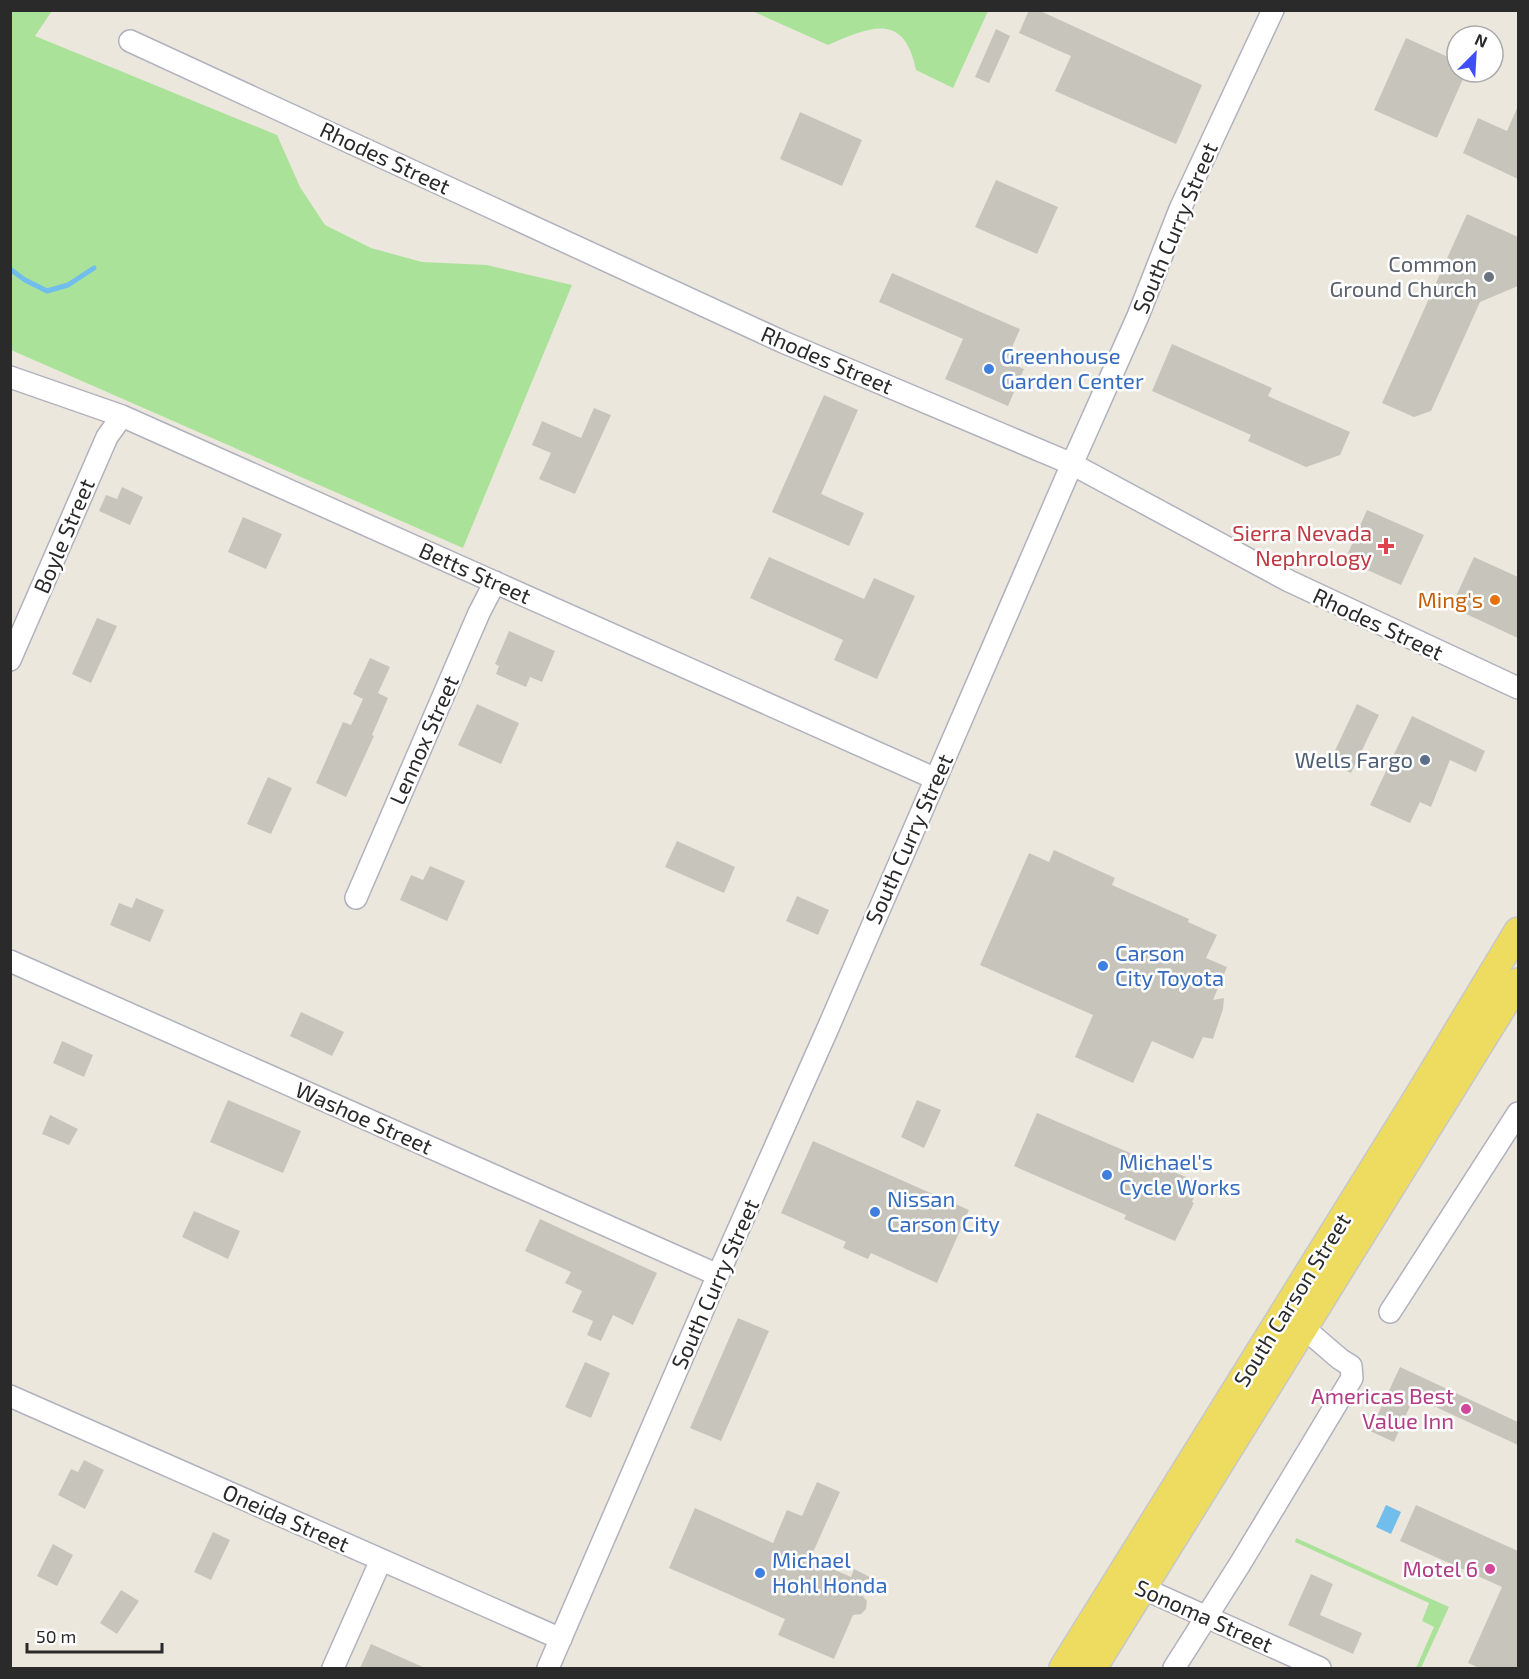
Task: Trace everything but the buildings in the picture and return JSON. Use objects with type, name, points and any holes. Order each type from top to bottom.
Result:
[{"type":"main road","name":"South Carson Street","points":[[1093,1668],[1132,1583],[1288,1307],[1518,931]]},
{"type":"main road","name":"South Carson Street","points":[[1064,1668],[1132,1583],[1305,1329],[1518,982]]},
{"type":"main road","points":[[1288,1307],[1305,1329]]},
{"type":"street","name":"South Curry Street","points":[[548,1668],[1147,295],[1180,209],[1273,10]]},
{"type":"street","name":"Rhodes Street","points":[[130,41],[783,342],[1072,464],[1289,581],[1518,688]]},
{"type":"street","name":"Betts Street","points":[[10,377],[122,416],[936,779]]},
{"type":"street","name":"Boyle Street","points":[[10,660],[107,437],[122,416]]},
{"type":"street","name":"Lennox Street","points":[[356,898],[479,613],[495,582]]},
{"type":"street","name":"Washoe Street","points":[[10,961],[718,1275]]},
{"type":"street","points":[[1390,1311],[1518,1113]]},
{"type":"street","points":[[1174,1668],[1240,1564],[1352,1378],[1351,1366],[1305,1329]]},
{"type":"street","name":"Oneida Street","points":[[10,1396],[561,1639]]},
{"type":"street","points":[[333,1668],[381,1560]]},
{"type":"street","name":"Sonoma Street","points":[[1132,1583],[1205,1618],[1320,1668]]},
{"type":"green space","points":[[11,10],[52,11],[35,36],[277,135],[300,187],[325,225],[371,248],[422,262],[487,265],[572,285],[463,548],[11,350]]},
{"type":"green space","points":[[988,10],[953,88],[916,70],[910,51],[903,39],[894,31],[871,29],[828,45],[752,11]]},
{"type":"green space","points":[[1296,1538],[1449,1607],[1421,1668],[1416,1668],[1434,1627],[1422,1621],[1429,1603],[1295,1542]]},
{"type":"water","points":[[1386,1505],[1401,1512],[1391,1534],[1376,1527]]},
{"type":"waterway","points":[[10,269],[47,291],[68,285],[94,268]]},
{"type":"place","name":"Common Ground Church","points":[[1489,277]]},
{"type":"place","name":"Greenhouse Garden Center","points":[[989,369]]},
{"type":"place","name":"Sierra Nevada Nephrology","points":[[1386,546]]},
{"type":"place","name":"Ming's","points":[[1495,600]]},
{"type":"place","name":"Wells Fargo","points":[[1425,760]]},
{"type":"place","name":"Carson City Toyota","points":[[1103,966]]},
{"type":"place","name":"Michael's Cycle Works","points":[[1107,1175]]},
{"type":"place","name":"Nissan Carson City","points":[[875,1212]]},
{"type":"place","name":"Americas Best Value Inn","points":[[1466,1409]]},
{"type":"place","name":"Motel 6","points":[[1490,1569]]},
{"type":"place","name":"Michael Hohl Honda","points":[[760,1573]]}]
